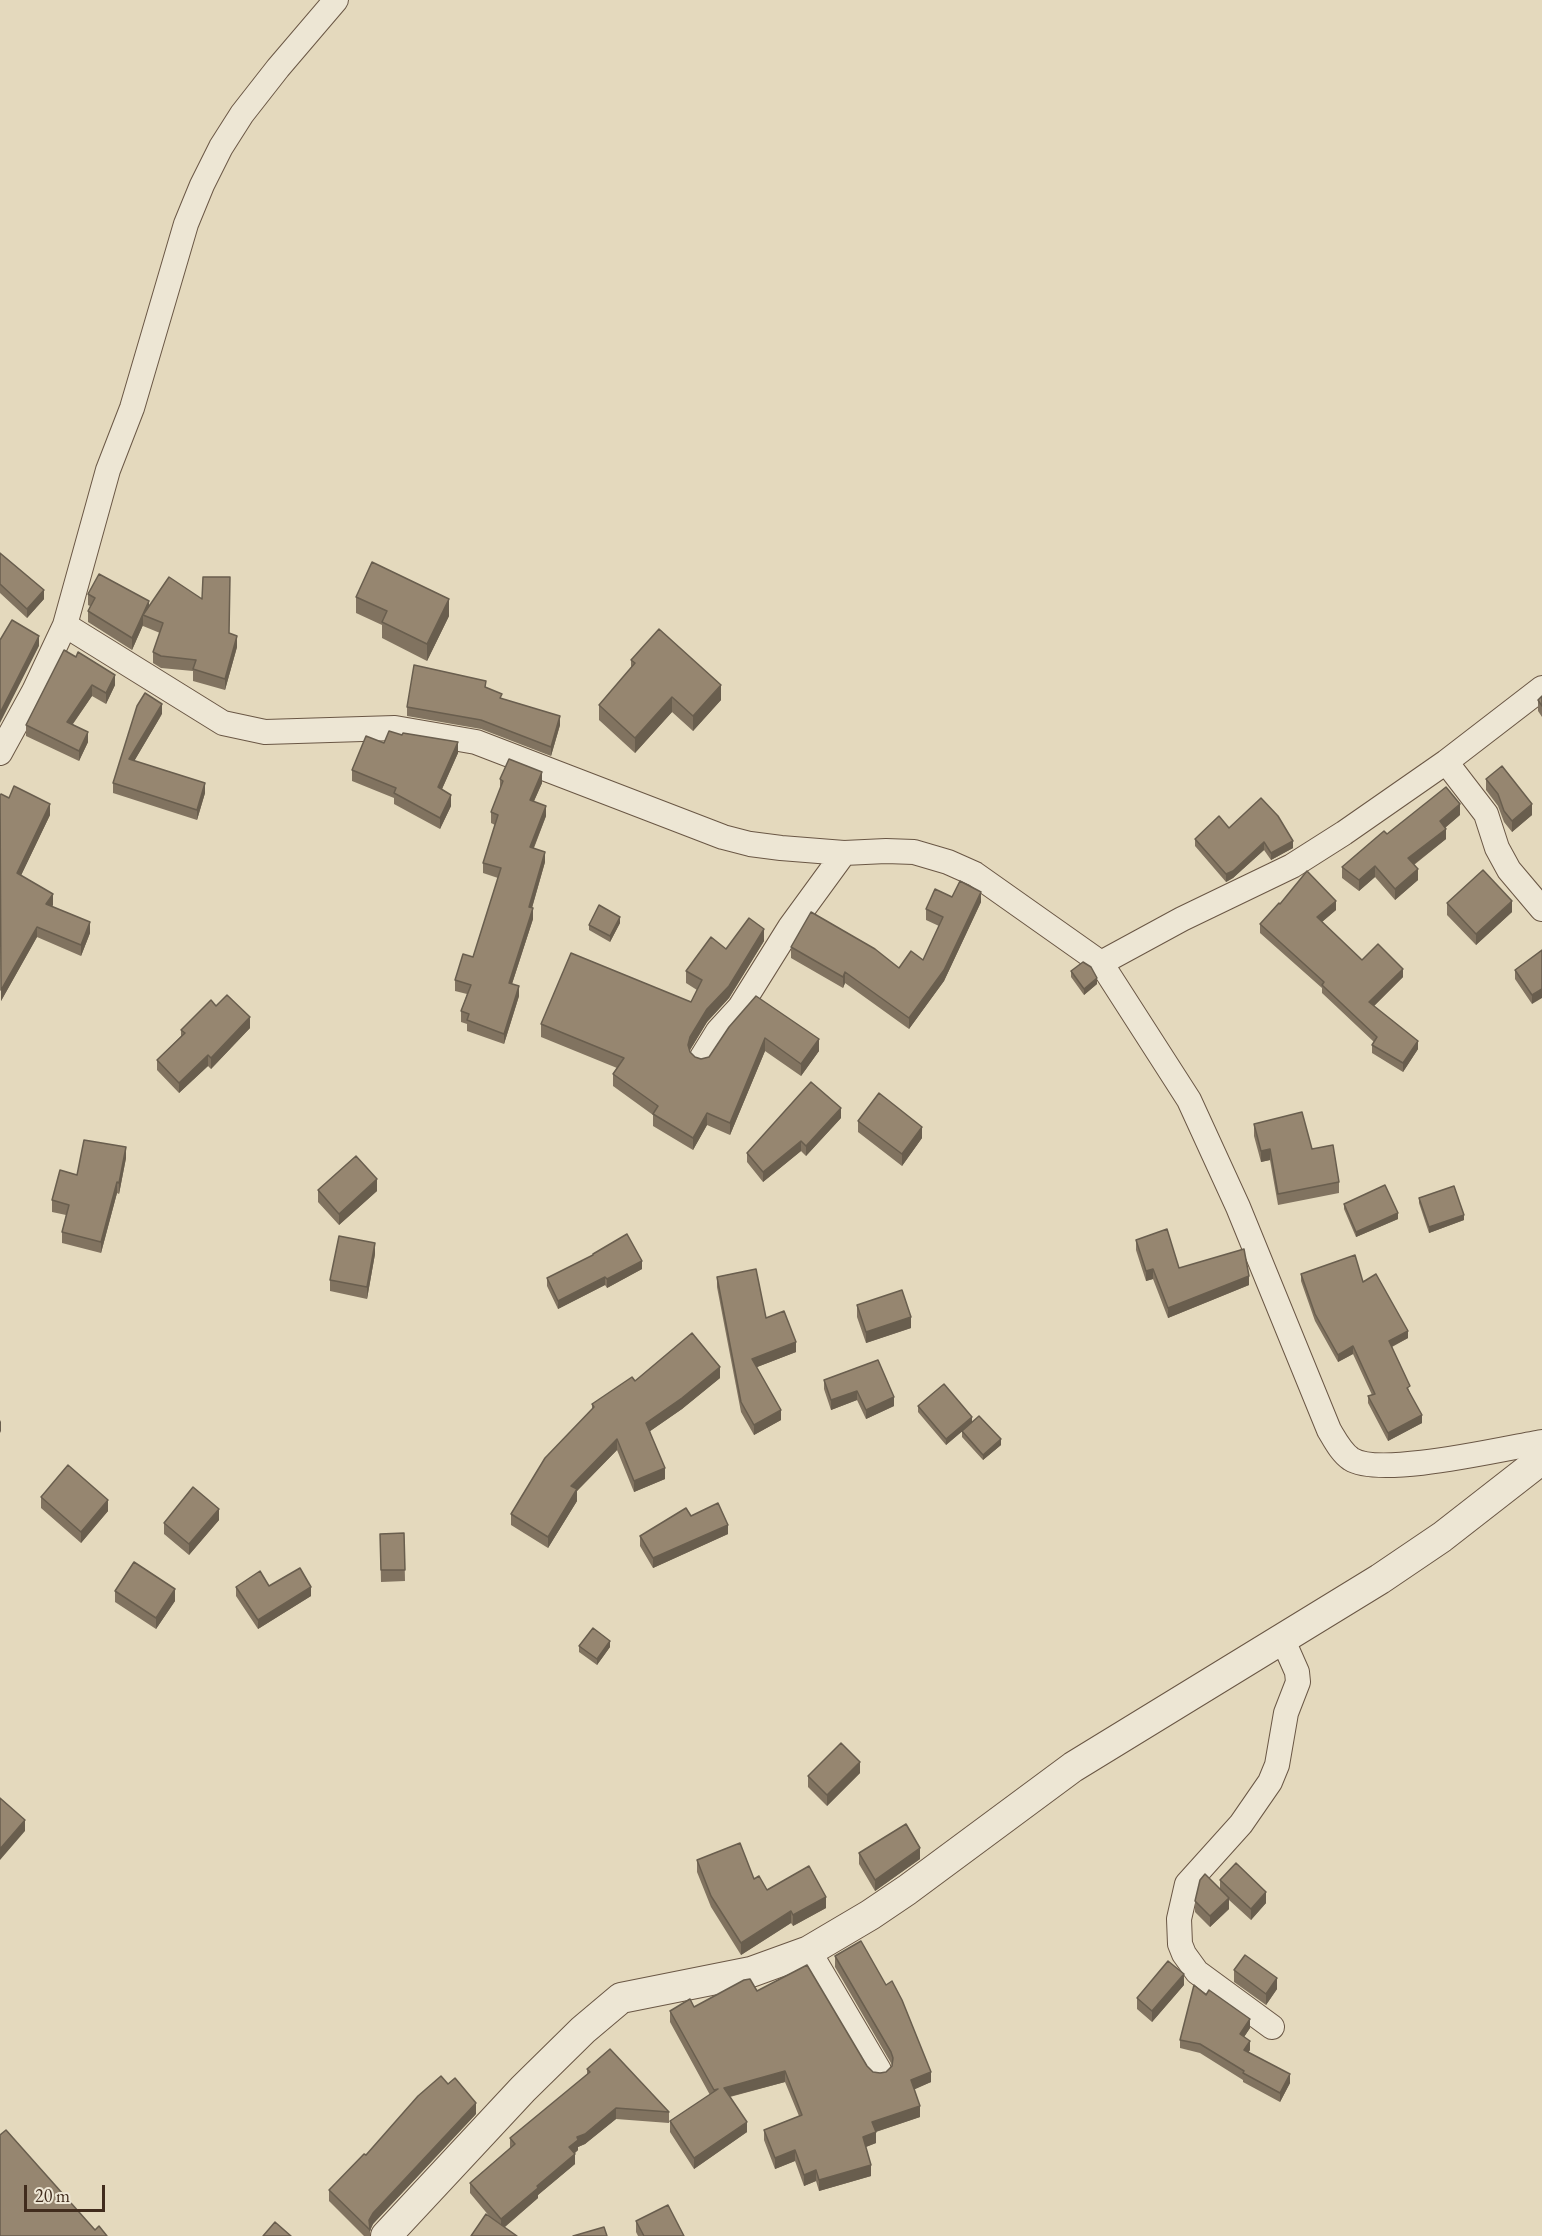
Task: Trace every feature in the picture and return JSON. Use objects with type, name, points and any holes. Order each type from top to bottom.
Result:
[{"type":"street","points":[[0,753],[34,691],[65,625],[108,470],[132,408],[186,224],[202,185],[221,147],[242,114],[336,0]]},
{"type":"street","points":[[65,625],[224,723],[242,728],[265,732],[394,728],[476,742],[723,837],[750,844],[844,853],[914,852],[948,862],[975,874],[1101,963],[1189,1100],[1238,1207],[1329,1430],[1340,1448],[1352,1460],[1368,1465],[1390,1465],[1542,1442]]},
{"type":"street","points":[[1101,963],[1182,919],[1292,866],[1446,762],[1542,688]]},
{"type":"street","points":[[1446,762],[1481,806],[1497,848],[1509,870],[1542,909]]},
{"type":"street","points":[[702,1057],[718,1031],[740,1007],[790,927],[844,853]]},
{"type":"street","points":[[386,2236],[522,2089],[582,2030],[621,1998],[751,1972],[809,1951],[907,1890],[1073,1767],[1380,1579],[1442,1537],[1542,1459]]},
{"type":"street","points":[[1272,2027],[1197,1972],[1180,1944],[1179,1919],[1186,1884],[1241,1824],[1270,1782],[1277,1765],[1286,1713],[1298,1682],[1297,1672],[1282,1638]]},
{"type":"street","points":[[809,1951],[879,2070]]},
{"type":"building","points":[[0,553],[44,590],[27,609],[0,584]]},
{"type":"building","points":[[372,562],[449,599],[427,644],[382,622],[387,611],[356,597]]},
{"type":"building","points":[[99,574],[149,601],[132,638],[88,611],[95,598],[88,594]]},
{"type":"building","points":[[169,577],[202,599],[203,577],[230,577],[229,633],[237,636],[225,679],[193,669],[196,660],[161,656],[153,652],[163,623],[143,615]]},
{"type":"building","points":[[12,620],[39,636],[0,713],[0,640]]},
{"type":"building","points":[[659,629],[721,685],[693,716],[672,697],[635,738],[599,705],[635,663],[631,660]]},
{"type":"building","points":[[64,650],[76,657],[78,652],[115,675],[106,693],[92,685],[67,722],[88,732],[79,751],[26,725]]},
{"type":"building","points":[[414,665],[486,681],[485,687],[502,694],[500,698],[560,716],[551,747],[481,720],[407,707]]},
{"type":"building","points":[[145,693],[162,704],[129,759],[205,783],[197,810],[113,783],[137,706]]},
{"type":"building","points":[[389,731],[402,735],[403,733],[458,742],[438,787],[451,795],[440,818],[394,793],[396,788],[352,770],[366,736],[384,743]]},
{"type":"building","points":[[509,759],[542,772],[530,800],[546,806],[530,847],[545,852],[529,907],[533,908],[509,983],[519,986],[504,1034],[467,1020],[469,1014],[461,1011],[471,985],[455,980],[463,954],[473,957],[501,868],[483,863],[498,815],[491,812],[503,781],[500,779]]},
{"type":"building","points":[[1502,766],[1532,804],[1512,821],[1504,811],[1498,794],[1486,779]]},
{"type":"building","points":[[14,786],[50,804],[17,873],[53,894],[46,904],[90,922],[81,945],[37,927],[1,990],[0,795],[9,798]]},
{"type":"building","points":[[1446,787],[1460,804],[1440,821],[1446,829],[1408,858],[1418,869],[1395,889],[1375,866],[1359,880],[1342,867],[1384,831],[1387,834]]},
{"type":"building","points":[[1261,798],[1278,816],[1293,841],[1271,853],[1264,842],[1233,871],[1226,874],[1195,839],[1219,816],[1229,828]]},
{"type":"building","points":[[1483,870],[1512,901],[1476,934],[1447,903]]},
{"type":"building","points":[[1307,871],[1336,901],[1317,917],[1362,960],[1378,944],[1403,969],[1369,1002],[1418,1041],[1403,1063],[1372,1045],[1377,1037],[1322,985],[1324,982],[1260,924]]},
{"type":"building","points":[[960,881],[981,892],[944,970],[909,1018],[845,972],[843,977],[791,947],[811,912],[875,949],[899,968],[911,951],[923,960],[943,917],[926,909],[935,889],[952,897]]},
{"type":"building","points":[[599,905],[620,917],[610,936],[589,925]]},
{"type":"building","points":[[749,918],[764,929],[729,986],[707,1009],[690,1037],[688,1045],[690,1052],[701,1059],[709,1057],[729,1027],[756,996],[819,1039],[801,1064],[765,1038],[730,1123],[707,1113],[693,1138],[653,1114],[658,1106],[613,1074],[624,1058],[541,1024],[571,953],[691,1002],[702,980],[686,971],[711,937],[726,949]]},
{"type":"building","points":[[1542,950],[1542,989],[1532,995],[1515,970]]},
{"type":"building","points":[[1083,962],[1091,967],[1097,978],[1084,989],[1071,971]]},
{"type":"building","points":[[227,995],[250,1017],[211,1058],[208,1055],[179,1083],[157,1060],[185,1033],[181,1030],[211,1000],[216,1006]]},
{"type":"building","points":[[811,1082],[841,1108],[806,1146],[801,1141],[763,1172],[747,1153]]},
{"type":"building","points":[[879,1093],[922,1127],[902,1154],[858,1121]]},
{"type":"building","points":[[1302,1112],[1312,1149],[1333,1145],[1339,1182],[1278,1194],[1270,1149],[1261,1151],[1254,1124]]},
{"type":"building","points":[[84,1140],[126,1147],[119,1183],[117,1182],[101,1242],[62,1232],[69,1205],[52,1200],[60,1170],[77,1175]]},
{"type":"building","points":[[356,1156],[377,1179],[339,1214],[318,1190]]},
{"type":"building","points":[[1385,1185],[1398,1213],[1356,1232],[1344,1204]]},
{"type":"building","points":[[1454,1186],[1464,1215],[1429,1227],[1419,1198]]},
{"type":"building","points":[[1167,1229],[1179,1268],[1244,1249],[1249,1276],[1168,1308],[1153,1269],[1146,1271],[1136,1240]]},
{"type":"building","points":[[627,1234],[642,1261],[558,1301],[547,1278],[593,1255]]},
{"type":"building","points":[[339,1236],[375,1243],[367,1287],[330,1280]]},
{"type":"building","points":[[1355,1255],[1363,1282],[1376,1274],[1408,1331],[1389,1341],[1410,1386],[1407,1388],[1422,1415],[1388,1433],[1368,1396],[1375,1394],[1353,1346],[1338,1355],[1315,1314],[1301,1274]]},
{"type":"building","points":[[756,1269],[766,1318],[784,1311],[796,1342],[752,1359],[781,1410],[754,1425],[741,1402],[717,1277]]},
{"type":"building","points":[[902,1290],[911,1317],[866,1332],[857,1305]]},
{"type":"building","points":[[692,1333],[720,1367],[646,1423],[665,1468],[634,1481],[617,1439],[571,1486],[577,1489],[548,1537],[511,1514],[545,1458],[594,1407],[592,1404],[632,1377],[635,1381]]},
{"type":"building","points":[[878,1360],[894,1397],[866,1410],[857,1391],[831,1400],[824,1380]]},
{"type":"building","points":[[944,1384],[972,1417],[946,1439],[918,1406]]},
{"type":"building","points":[[979,1416],[1001,1439],[983,1455],[962,1431]]},
{"type":"building","points":[[68,1465],[108,1500],[81,1532],[41,1497]]},
{"type":"building","points":[[193,1487],[219,1509],[189,1544],[164,1523]]},
{"type":"building","points":[[718,1503],[728,1525],[653,1558],[640,1536],[686,1508],[691,1516]]},
{"type":"building","points":[[404,1533],[405,1570],[381,1570],[380,1534]]},
{"type":"building","points":[[134,1562],[175,1589],[156,1618],[115,1591]]},
{"type":"building","points":[[300,1568],[311,1587],[258,1620],[236,1587],[260,1571],[269,1586]]},
{"type":"building","points":[[593,1628],[610,1641],[597,1659],[579,1646]]},
{"type":"building","points":[[841,1743],[860,1762],[827,1795],[808,1776]]},
{"type":"building","points":[[0,1798],[25,1820],[0,1849]]},
{"type":"building","points":[[906,1824],[920,1848],[875,1880],[859,1853]]},
{"type":"building","points":[[740,1843],[754,1879],[759,1876],[767,1890],[809,1866],[826,1897],[793,1915],[791,1911],[741,1943],[711,1896],[697,1860]]},
{"type":"building","points":[[1236,1863],[1266,1892],[1251,1909],[1220,1880]]},
{"type":"building","points":[[1205,1874],[1229,1898],[1210,1916],[1195,1901],[1200,1880]]},
{"type":"building","points":[[861,1941],[886,1985],[892,1981],[931,2072],[911,2080],[920,2106],[872,2122],[876,2132],[863,2137],[871,2165],[819,2180],[816,2170],[804,2175],[795,2150],[775,2158],[764,2130],[802,2115],[785,2071],[724,2088],[747,2122],[694,2158],[670,2121],[718,2089],[714,2090],[670,2011],[690,1999],[694,2007],[744,1980],[750,1979],[757,1991],[807,1965],[867,2066],[873,2072],[886,2072],[892,2066],[891,2052],[835,1956]]},
{"type":"building","points":[[1245,1955],[1277,1978],[1266,1994],[1234,1970]]},
{"type":"building","points":[[1168,1961],[1184,1974],[1152,2011],[1137,1998]]},
{"type":"building","points":[[1194,1985],[1206,1995],[1209,1990],[1250,2019],[1240,2034],[1250,2041],[1244,2050],[1290,2074],[1280,2093],[1243,2073],[1244,2071],[1200,2044],[1180,2040]]},
{"type":"building","points":[[610,2049],[669,2112],[616,2108],[585,2134],[577,2137],[578,2140],[569,2147],[575,2154],[501,2219],[470,2183],[515,2144],[510,2138],[590,2072],[587,2069]]},
{"type":"building","points":[[441,2076],[448,2084],[455,2078],[476,2103],[373,2213],[369,2220],[370,2230],[329,2190],[364,2154],[366,2155],[418,2096]]},
{"type":"building","points":[[6,2130],[95,2230],[99,2226],[107,2236],[0,2236],[0,2135]]},
{"type":"building","points":[[668,2205],[684,2236],[644,2236],[636,2221]]},
{"type":"building","points":[[486,2214],[517,2236],[471,2236]]},
{"type":"building","points":[[275,2222],[291,2236],[263,2236]]},
{"type":"building","points":[[604,2227],[607,2236],[573,2236]]}]
